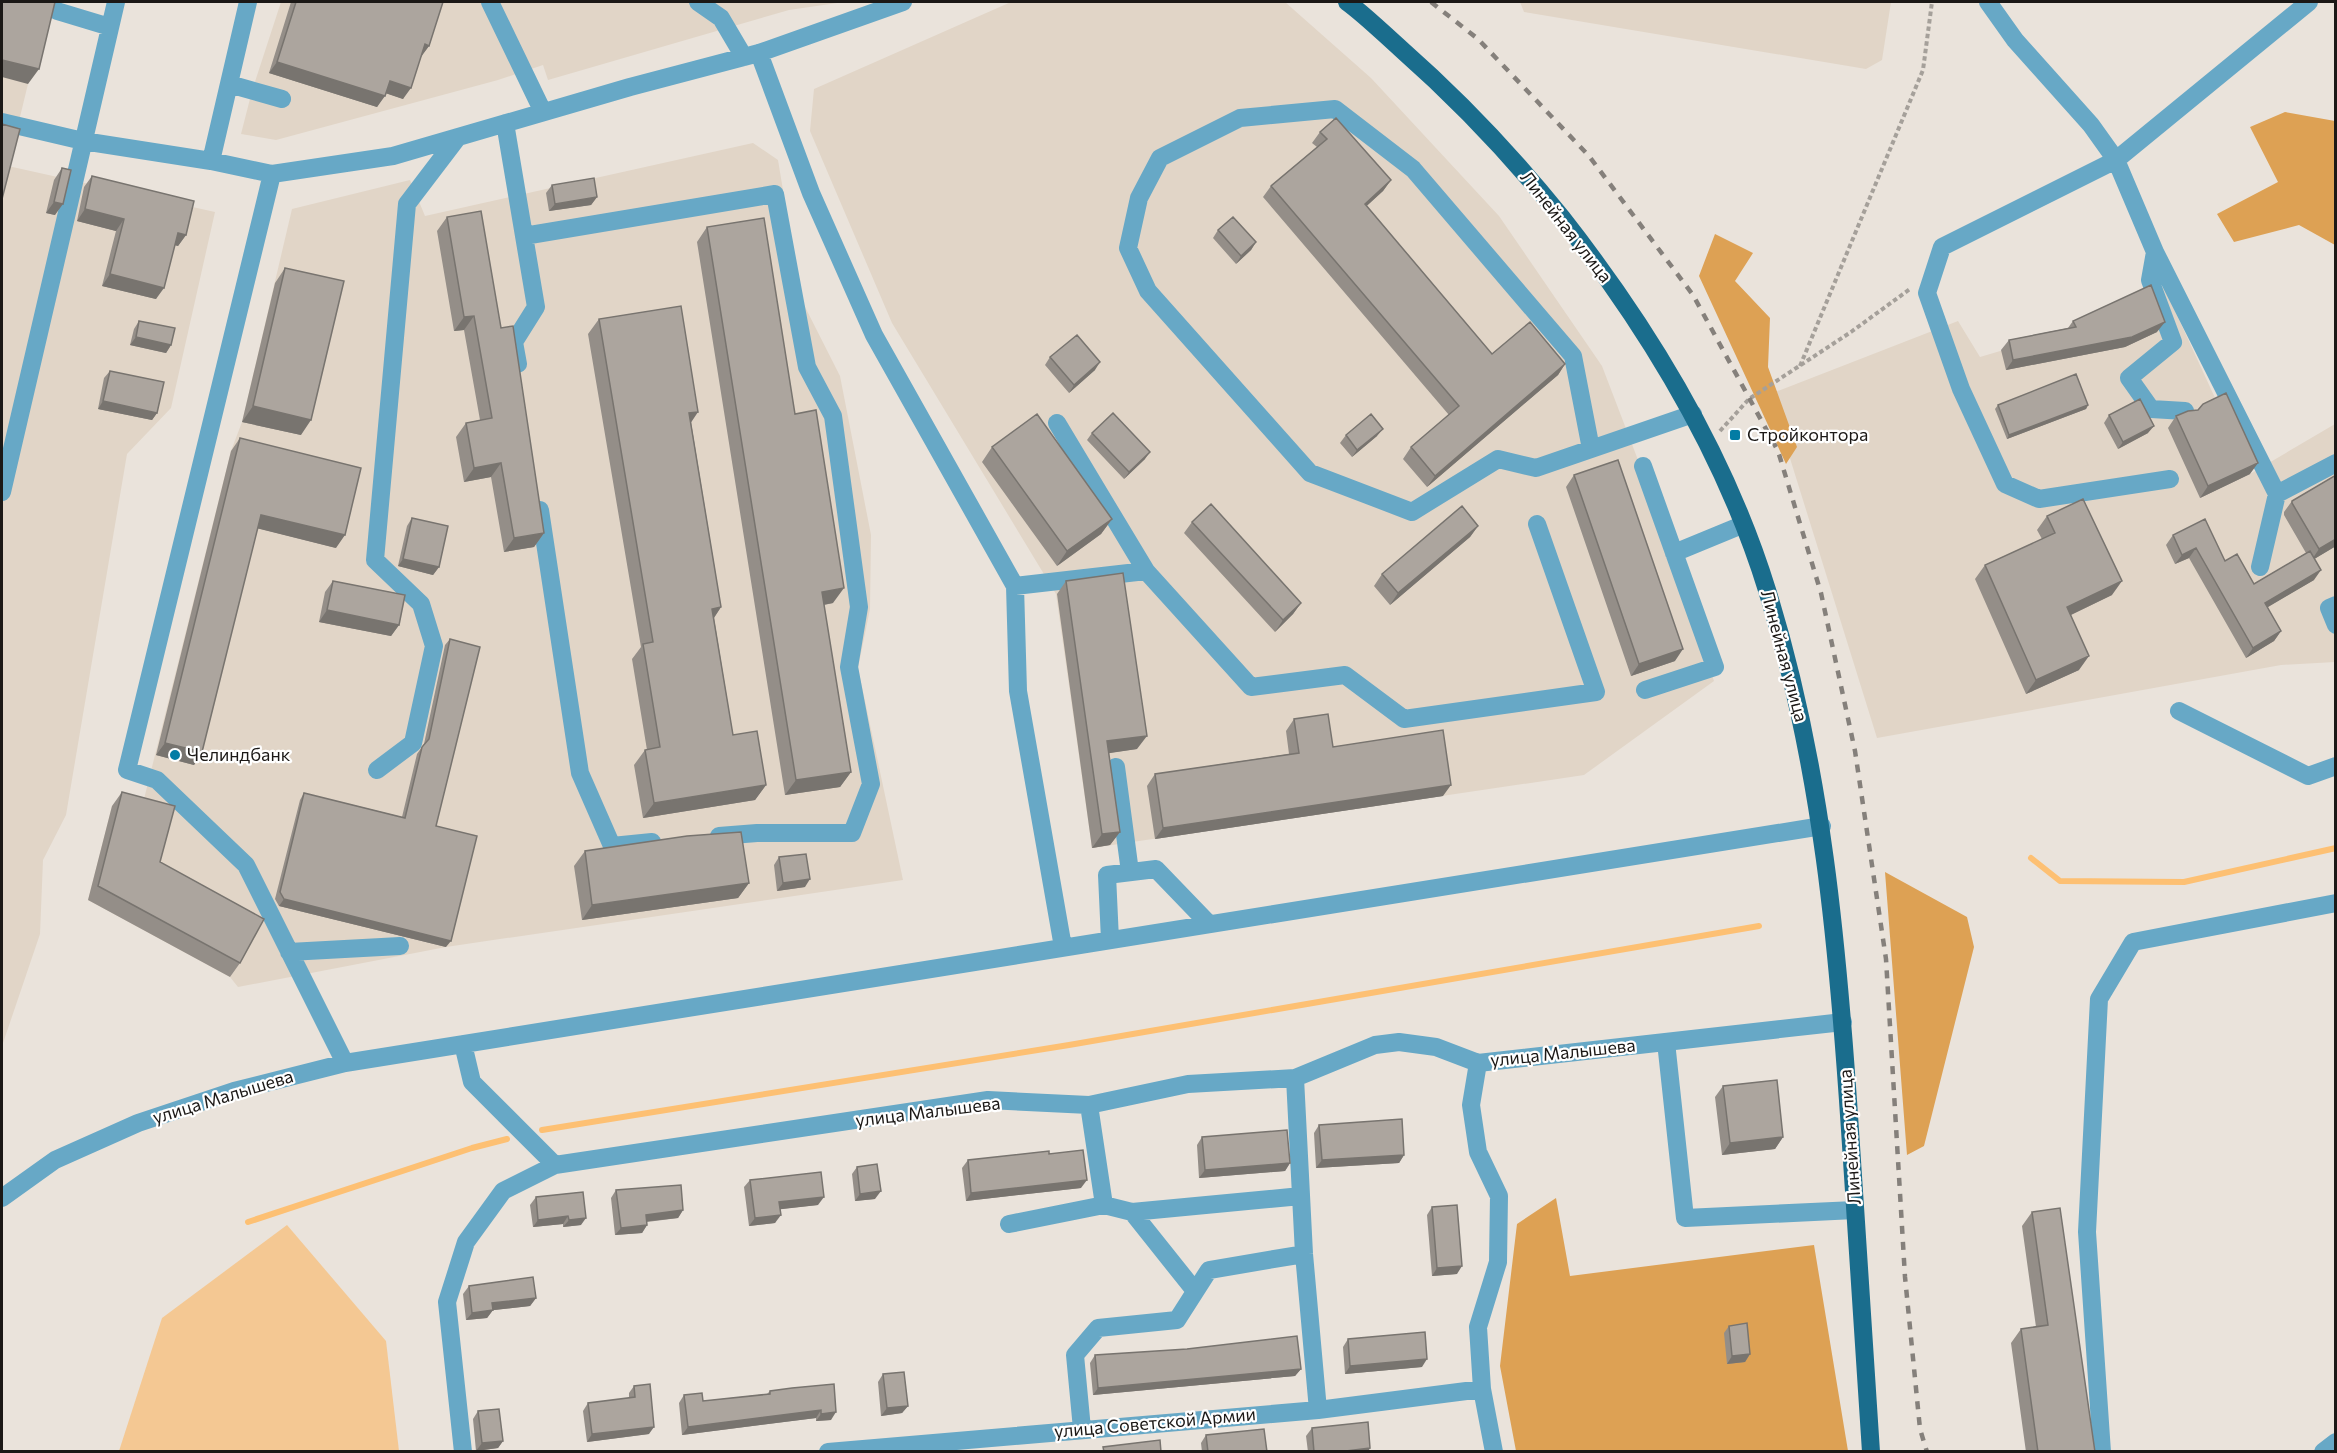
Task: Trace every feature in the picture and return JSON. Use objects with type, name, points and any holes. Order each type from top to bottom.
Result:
[{"type":"main road","name":"Линейная улица","points":[[1347,2],[1444,87],[1491,134],[1533,182],[1596,262],[1655,350],[1693,414],[1767,588],[1810,755],[1822,826],[1843,1022],[1871,1452]]},
{"type":"street","points":[[2,492],[116,2]]},
{"type":"street","points":[[211,161],[248,2]]},
{"type":"street","points":[[490,2],[543,112]]},
{"type":"street","points":[[698,2],[721,18],[751,55],[874,335],[1016,586],[1018,691],[1063,947]]},
{"type":"street","points":[[2,122],[82,141],[211,161],[272,174],[393,156],[751,55],[903,2]]},
{"type":"street","points":[[1988,2],[2015,40],[2091,125],[2116,160],[2155,252],[2277,494],[2260,567]]},
{"type":"street","points":[[2170,479],[2040,499],[2005,484],[1961,389],[1927,293],[1942,247],[2116,160],[2309,2]]},
{"type":"street","points":[[57,11],[110,27]]},
{"type":"street","points":[[229,84],[282,99]]},
{"type":"street","points":[[1591,449],[1573,356],[1413,169],[1335,109],[1240,118],[1160,158],[1139,198],[1128,248],[1148,291],[1310,473],[1412,512],[1498,459],[1536,468],[1693,414]]},
{"type":"street","points":[[505,123],[536,307],[514,342],[520,377]]},
{"type":"street","points":[[377,770],[413,742],[434,646],[421,604],[375,560],[407,204],[458,137]]},
{"type":"street","points":[[272,174],[127,770],[157,780],[246,865],[345,1063]]},
{"type":"street","points":[[524,236],[775,194],[807,367],[833,416],[860,607],[849,667],[871,784],[852,833],[757,832],[701,838]]},
{"type":"street","points":[[2155,252],[2150,279],[2174,342],[2129,378],[2151,409],[2185,411]]},
{"type":"street","points":[[1057,423],[1146,571],[1251,687],[1345,675],[1404,719],[1596,692],[1537,525]]},
{"type":"street","points":[[2277,494],[2336,463]]},
{"type":"street","points":[[1642,466],[1715,667],[1645,690]]},
{"type":"street","points":[[537,494],[580,773],[612,846],[668,841]]},
{"type":"street","points":[[1674,553],[1742,525]]},
{"type":"street","points":[[1016,586],[1146,571]]},
{"type":"street","points":[[2336,604],[2329,608],[2336,625]]},
{"type":"street","points":[[2179,711],[2308,776],[2336,766]]},
{"type":"street","points":[[1116,767],[1130,872]]},
{"type":"street","name":"улица Малышева","points":[[2,1198],[55,1160],[138,1123],[234,1091],[345,1063],[1822,826]]},
{"type":"street","points":[[1110,940],[1107,875],[1156,869],[1209,924]]},
{"type":"street","points":[[2102,1452],[2086,1232],[2099,999],[2133,942],[2336,903]]},
{"type":"street","points":[[289,952],[400,945]]},
{"type":"street","name":"улица Малышева","points":[[463,1452],[447,1302],[466,1242],[503,1191],[555,1165],[988,1100],[1089,1104],[1188,1084],[1295,1078],[1375,1045],[1399,1042],[1436,1047],[1478,1063],[1843,1022]]},
{"type":"street","points":[[1666,1042],[1685,1218],[1855,1210]]},
{"type":"street","points":[[463,1044],[472,1082],[555,1165]]},
{"type":"street","points":[[1478,1063],[1471,1105],[1478,1152],[1499,1196],[1498,1262],[1478,1327],[1482,1389],[1494,1452]]},
{"type":"street","points":[[1295,1078],[1304,1254],[1318,1410]]},
{"type":"street","points":[[1089,1104],[1104,1205]]},
{"type":"street","points":[[1009,1224],[1104,1205],[1132,1212],[1301,1196]]},
{"type":"street","points":[[1132,1212],[1195,1291]]},
{"type":"street","points":[[1082,1429],[1075,1355],[1098,1328],[1177,1320],[1209,1270],[1304,1254]]},
{"type":"street","name":"улица Советской Армии","points":[[828,1452],[1318,1410],[1482,1389]]},
{"type":"street","points":[[2323,1452],[2336,1442]]},
{"type":"path","points":[[1800,366],[1923,70],[1932,2]]},
{"type":"path","points":[[1707,445],[1749,399],[1851,332],[1935,270]]},
{"type":"shaded area","points":[[2,2],[48,2],[8,166],[215,212],[171,408],[127,454],[66,815],[43,860],[40,934],[2,1046]]},
{"type":"shaded area","points":[[281,2],[844,2],[789,10],[548,80],[543,65],[498,80],[276,140],[241,134],[252,91]]},
{"type":"shaded area","points":[[1011,2],[1285,2],[1371,78],[1499,216],[1602,366],[1638,460],[1714,681],[1584,775],[1092,848],[1056,594],[892,323],[810,131],[814,89]]},
{"type":"shaded area","points":[[1520,2],[1891,2],[1882,60],[1866,69],[1524,12]]},
{"type":"shaded area","points":[[2285,112],[2335,121],[2335,245],[2299,225],[2234,242],[2217,214],[2278,182],[2250,127]]},
{"type":"shaded area","points":[[753,143],[778,160],[801,299],[840,376],[871,535],[870,609],[858,668],[903,880],[446,947],[238,987],[230,977],[88,900],[112,806],[141,811],[231,451],[242,422],[292,209],[410,180],[425,216]]},
{"type":"shaded area","points":[[1715,234],[1753,253],[1735,281],[1770,318],[1768,367],[1797,447],[1786,464],[1699,276]]},
{"type":"shaded area","points":[[2164,287],[2250,474],[2335,424],[2335,662],[2281,665],[1877,738],[1770,394],[1958,321],[1980,357],[2058,334]]},
{"type":"shaded area","points":[[1885,872],[1967,917],[1974,947],[1924,1146],[1907,1155]]},
{"type":"shaded area","points":[[1556,1198],[1570,1276],[1814,1245],[1848,1451],[1516,1451],[1500,1366],[1517,1224]]},
{"type":"shaded area","points":[[287,1225],[386,1341],[399,1451],[119,1451],[162,1318]]},
{"type":"building","points":[[2,2],[55,2],[39,69],[2,60]]},
{"type":"building","points":[[296,2],[443,2],[429,46],[425,44],[411,88],[390,81],[385,96],[277,62]]},
{"type":"building","points":[[1336,118],[1391,180],[1365,204],[1492,354],[1530,322],[1565,364],[1435,476],[1411,447],[1459,406],[1271,186],[1327,139],[1320,132]]},
{"type":"building","points":[[2,124],[20,129],[2,199]]},
{"type":"building","points":[[62,168],[71,170],[63,204],[54,202]]},
{"type":"building","points":[[92,176],[194,201],[186,235],[178,233],[164,288],[110,274],[124,219],[85,209]]},
{"type":"building","points":[[594,178],[597,197],[555,204],[552,185]]},
{"type":"building","points":[[481,211],[501,328],[513,326],[544,533],[514,538],[501,463],[474,468],[466,423],[492,418],[474,316],[464,317],[447,217]]},
{"type":"building","points":[[1233,217],[1256,242],[1241,256],[1218,230]]},
{"type":"building","points":[[764,218],[795,414],[816,410],[844,588],[822,592],[851,772],[796,780],[707,227]]},
{"type":"building","points":[[285,268],[344,281],[311,420],[253,406]]},
{"type":"building","points":[[2151,285],[2165,322],[2132,337],[2013,360],[2009,340],[2076,327],[2073,321]]},
{"type":"building","points":[[681,306],[698,412],[689,413],[721,607],[712,609],[733,735],[757,731],[766,785],[654,803],[645,750],[660,747],[643,644],[653,642],[599,319]]},
{"type":"building","points":[[139,321],[175,328],[171,345],[136,337]]},
{"type":"building","points":[[1077,335],[1100,362],[1074,385],[1050,357]]},
{"type":"building","points":[[110,371],[164,382],[157,413],[103,401]]},
{"type":"building","points":[[2076,374],[2088,405],[2009,435],[1998,405]]},
{"type":"building","points":[[2226,393],[2258,463],[2208,486],[2176,416],[2198,410],[2203,404]]},
{"type":"building","points":[[2140,399],[2154,426],[2123,442],[2109,415]]},
{"type":"building","points":[[1113,413],[1150,452],[1129,472],[1092,433]]},
{"type":"building","points":[[1037,414],[1112,519],[1067,551],[992,447]]},
{"type":"building","points":[[1371,414],[1383,429],[1357,450],[1346,435]]},
{"type":"building","points":[[240,438],[361,468],[345,535],[261,515],[202,752],[165,743]]},
{"type":"building","points":[[1618,460],[1683,649],[1639,664],[1574,475]]},
{"type":"building","points":[[2336,475],[2336,539],[2319,549],[2292,501]]},
{"type":"building","points":[[2083,499],[2122,581],[2067,607],[2089,656],[2036,680],[1985,565],[2055,533],[2047,516]]},
{"type":"building","points":[[1211,504],[1301,603],[1283,620],[1192,522]]},
{"type":"building","points":[[1462,506],[1478,526],[1398,593],[1382,574]]},
{"type":"building","points":[[412,518],[448,526],[439,567],[403,559]]},
{"type":"building","points":[[2205,519],[2225,561],[2237,554],[2254,584],[2310,551],[2321,570],[2265,603],[2281,631],[2253,648],[2196,548],[2182,555],[2173,535]]},
{"type":"building","points":[[1123,573],[1147,736],[1107,741],[1120,832],[1102,834],[1066,581]]},
{"type":"building","points":[[333,581],[405,595],[399,625],[327,610]]},
{"type":"building","points":[[450,639],[480,647],[436,826],[477,836],[451,941],[284,899],[280,892],[304,793],[405,818],[422,747],[429,739]]},
{"type":"building","points":[[1328,714],[1333,747],[1443,730],[1451,785],[1163,828],[1155,774],[1299,753],[1294,719]]},
{"type":"building","points":[[122,792],[175,806],[160,862],[264,919],[240,963],[98,886]]},
{"type":"building","points":[[741,832],[749,883],[592,905],[585,851],[687,836]]},
{"type":"building","points":[[806,854],[810,879],[783,883],[779,857]]},
{"type":"building","points":[[1777,1080],[1783,1137],[1730,1143],[1723,1086]]},
{"type":"building","points":[[1402,1119],[1404,1155],[1322,1160],[1319,1125]]},
{"type":"building","points":[[1287,1130],[1290,1163],[1205,1170],[1202,1137]]},
{"type":"building","points":[[1083,1150],[1087,1180],[971,1193],[968,1160],[1049,1151],[1049,1154]]},
{"type":"building","points":[[877,1164],[881,1191],[860,1194],[857,1167]]},
{"type":"building","points":[[821,1172],[824,1197],[779,1202],[781,1215],[755,1218],[750,1180]]},
{"type":"building","points":[[681,1185],[683,1210],[646,1215],[647,1225],[621,1228],[616,1190]]},
{"type":"building","points":[[583,1192],[586,1218],[569,1220],[568,1216],[538,1220],[536,1197]]},
{"type":"building","points":[[1457,1205],[1462,1266],[1437,1268],[1432,1207]]},
{"type":"building","points":[[2060,1208],[2095,1452],[2038,1452],[2021,1329],[2048,1325],[2032,1212]]},
{"type":"building","points":[[533,1277],[536,1298],[492,1303],[493,1310],[472,1313],[469,1286]]},
{"type":"building","points":[[1747,1323],[1750,1354],[1732,1356],[1729,1326]]},
{"type":"building","points":[[1425,1332],[1427,1359],[1350,1366],[1348,1339]]},
{"type":"building","points":[[1297,1336],[1301,1369],[1098,1388],[1095,1355],[1187,1349]]},
{"type":"building","points":[[904,1372],[908,1406],[887,1408],[883,1374]]},
{"type":"building","points":[[650,1384],[654,1427],[592,1434],[588,1403],[635,1397],[634,1386]]},
{"type":"building","points":[[834,1384],[836,1412],[821,1414],[821,1410],[688,1427],[684,1395],[702,1393],[703,1401]]},
{"type":"building","points":[[499,1409],[503,1441],[482,1443],[478,1411]]},
{"type":"building","points":[[1368,1422],[1370,1448],[1314,1452],[1312,1428]]},
{"type":"building","points":[[1264,1429],[1267,1452],[1208,1452],[1206,1435]]},
{"type":"building","points":[[1160,1440],[1161,1452],[1104,1452],[1103,1447]]},
{"type":"waterway","points":[[2031,858],[2060,881],[2184,882],[2336,848]]},
{"type":"waterway","points":[[542,1130],[1069,1045],[1759,926]]},
{"type":"waterway","points":[[248,1222],[472,1148],[507,1139]]},
{"type":"railway","points":[[1431,2],[1478,39],[1589,156],[1693,295],[1778,451],[1821,593],[1855,751],[1886,959],[1905,1277],[1920,1429],[1927,1452]]},
{"type":"place","name":"Стройконтора","points":[[1735,435]]},
{"type":"place","name":"Челиндбанк","points":[[175,755]]}]
